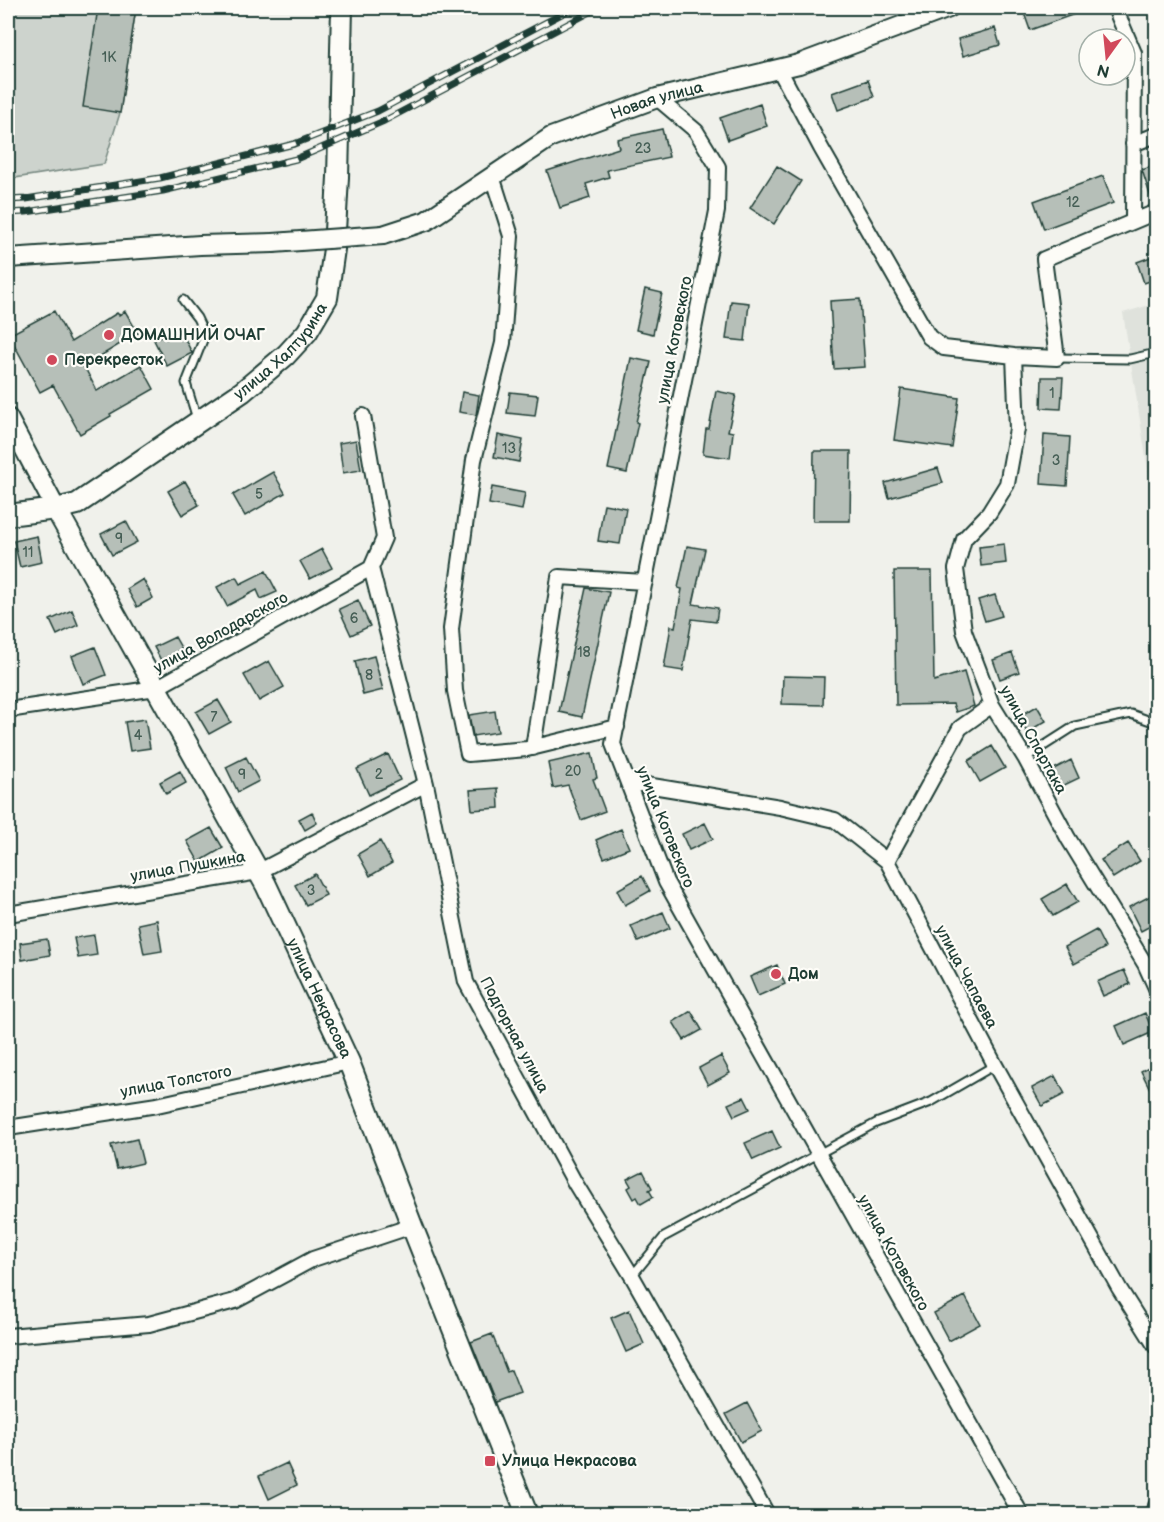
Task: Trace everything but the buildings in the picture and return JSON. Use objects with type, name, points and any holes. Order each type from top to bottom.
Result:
[{"type":"main road","name":"улица Халтурина","points":[[8,515],[76,504],[242,392],[286,355],[307,332],[327,298],[334,249],[342,8]]},
{"type":"main road","name":"улица Некрасова","points":[[56,509],[258,872],[350,1062],[412,1226],[527,1515]]},
{"type":"street","name":"Новая улица","points":[[8,258],[384,235],[426,221],[551,137],[657,98],[799,64],[949,8]]},
{"type":"street","points":[[1115,8],[1134,53],[1133,220]]},
{"type":"street","points":[[779,69],[929,338],[944,348],[1057,358],[1044,259],[1156,212]]},
{"type":"street","name":"улица Котовского","points":[[657,98],[696,131],[718,167],[717,211],[614,744],[666,882],[1021,1515]]},
{"type":"street","points":[[1133,144],[1156,135]]},
{"type":"street","points":[[492,176],[511,236],[503,343],[474,460],[451,629],[455,691],[468,754],[533,748],[617,727]]},
{"type":"street","name":"улица Спартака","points":[[1014,356],[1017,429],[1007,484],[989,513],[964,539],[956,569],[964,631],[992,705],[1025,758],[1068,838],[1145,964],[1156,988]]},
{"type":"street","points":[[363,416],[384,538],[371,568]]},
{"type":"street","points":[[8,418],[56,509]]},
{"type":"street","name":"улица Володарского","points":[[8,710],[156,688],[371,568]]},
{"type":"street","name":"Подгорная улица","points":[[371,568],[426,784],[466,982],[575,1183],[632,1275],[767,1515]]},
{"type":"street","points":[[533,748],[559,577],[645,582]]},
{"type":"street","points":[[887,861],[960,728],[992,705]]},
{"type":"street","name":"улица Чапаева","points":[[628,782],[780,807],[835,820],[887,861],[995,1065],[1119,1288],[1156,1347]]},
{"type":"street","name":"улица Пушкина","points":[[8,914],[258,872],[426,784]]},
{"type":"street","name":"улица Толстого","points":[[8,1128],[157,1105],[350,1062]]},
{"type":"street","points":[[8,1336],[149,1324],[235,1301],[313,1259],[412,1226]]},
{"type":"street","points":[[1154,1515],[1156,1506]]},
{"type":"lane","points":[[183,300],[197,318],[205,335],[186,383],[197,422]]},
{"type":"lane","points":[[1057,358],[1130,359],[1156,353]]},
{"type":"lane","points":[[1025,758],[1075,726],[1131,714],[1156,723]]},
{"type":"lane","points":[[632,1275],[664,1238],[876,1123],[931,1102],[995,1065]]},
{"type":"shaded area","points":[[8,8],[136,8],[120,113],[104,164],[8,179]]},
{"type":"shaded area","points":[[1156,303],[1156,520],[1123,313]]},
{"type":"railway","points":[[8,200],[160,178],[294,144],[378,111],[573,8]]},
{"type":"railway","points":[[8,213],[163,191],[296,159],[384,121],[598,8]]},
{"type":"place","name":"ДОМАШНИЙ ОЧАГ","points":[[109,335]]},
{"type":"place","name":"Перекресток","points":[[52,360]]},
{"type":"place","name":"Дом","points":[[776,974]]},
{"type":"place","name":"Улица Некрасова","points":[[490,1461]]}]
